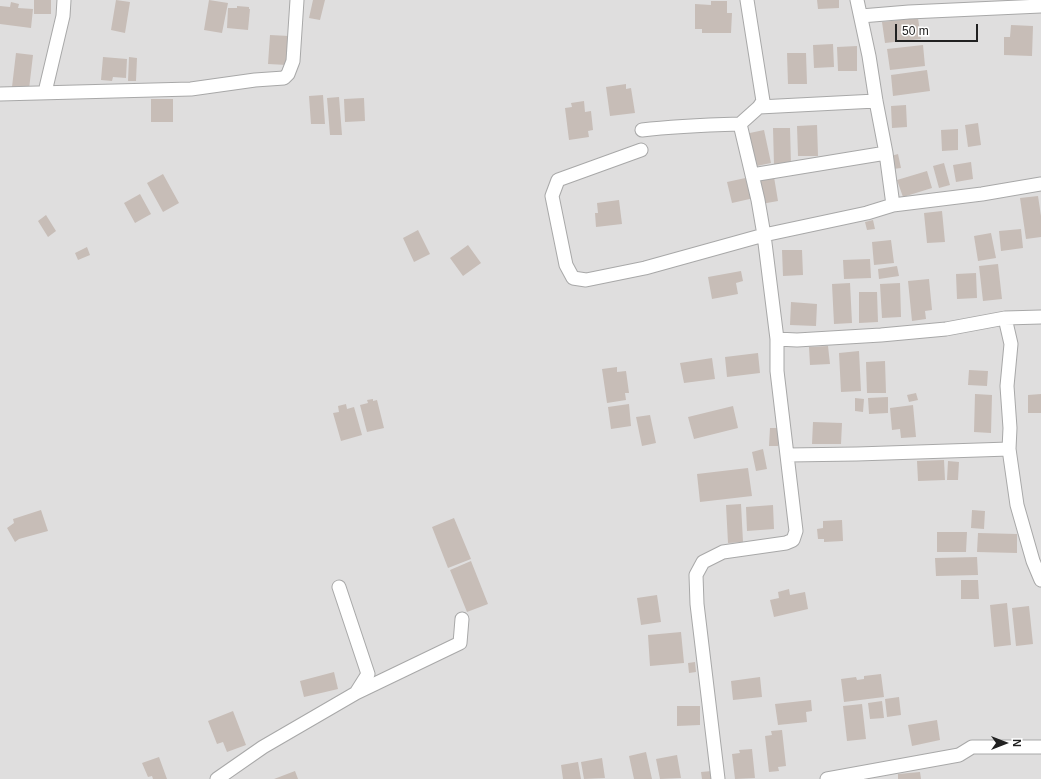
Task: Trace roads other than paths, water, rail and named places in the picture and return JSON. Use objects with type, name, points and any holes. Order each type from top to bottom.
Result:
[{"type":"street","points":[[45,92],[63,16],[64,0]]},
{"type":"street","points":[[0,94],[191,89],[255,80],[284,78],[288,74],[293,61],[297,0]]},
{"type":"street","points":[[642,130],[666,127],[740,124],[758,108],[763,101],[747,0]]},
{"type":"street","points":[[857,0],[869,56],[886,153],[893,205]]},
{"type":"street","points":[[861,16],[909,12],[1041,6]]},
{"type":"street","points":[[758,108],[876,101]]},
{"type":"street","points":[[718,779],[697,604],[696,575],[703,562],[723,552],[786,543],[793,540],[796,531],[777,371],[777,339],[764,235],[740,124]]},
{"type":"street","points":[[641,150],[558,180],[552,196],[566,265],[573,278],[586,280],[645,268],[764,235],[868,213],[893,205],[982,194],[1041,184]]},
{"type":"street","points":[[752,175],[886,153]]},
{"type":"street","points":[[777,339],[797,340],[902,333],[946,329],[1005,318],[1041,317]]},
{"type":"street","points":[[1005,318],[1011,344],[1008,386],[1010,428],[1009,449],[1017,505],[1041,580]]},
{"type":"street","points":[[788,455],[1009,449]]},
{"type":"street","points":[[339,587],[368,674],[356,693]]},
{"type":"street","points":[[217,779],[263,747],[356,693],[460,643],[462,619]]},
{"type":"street","points":[[827,779],[959,754],[972,747],[1041,747]]}]
